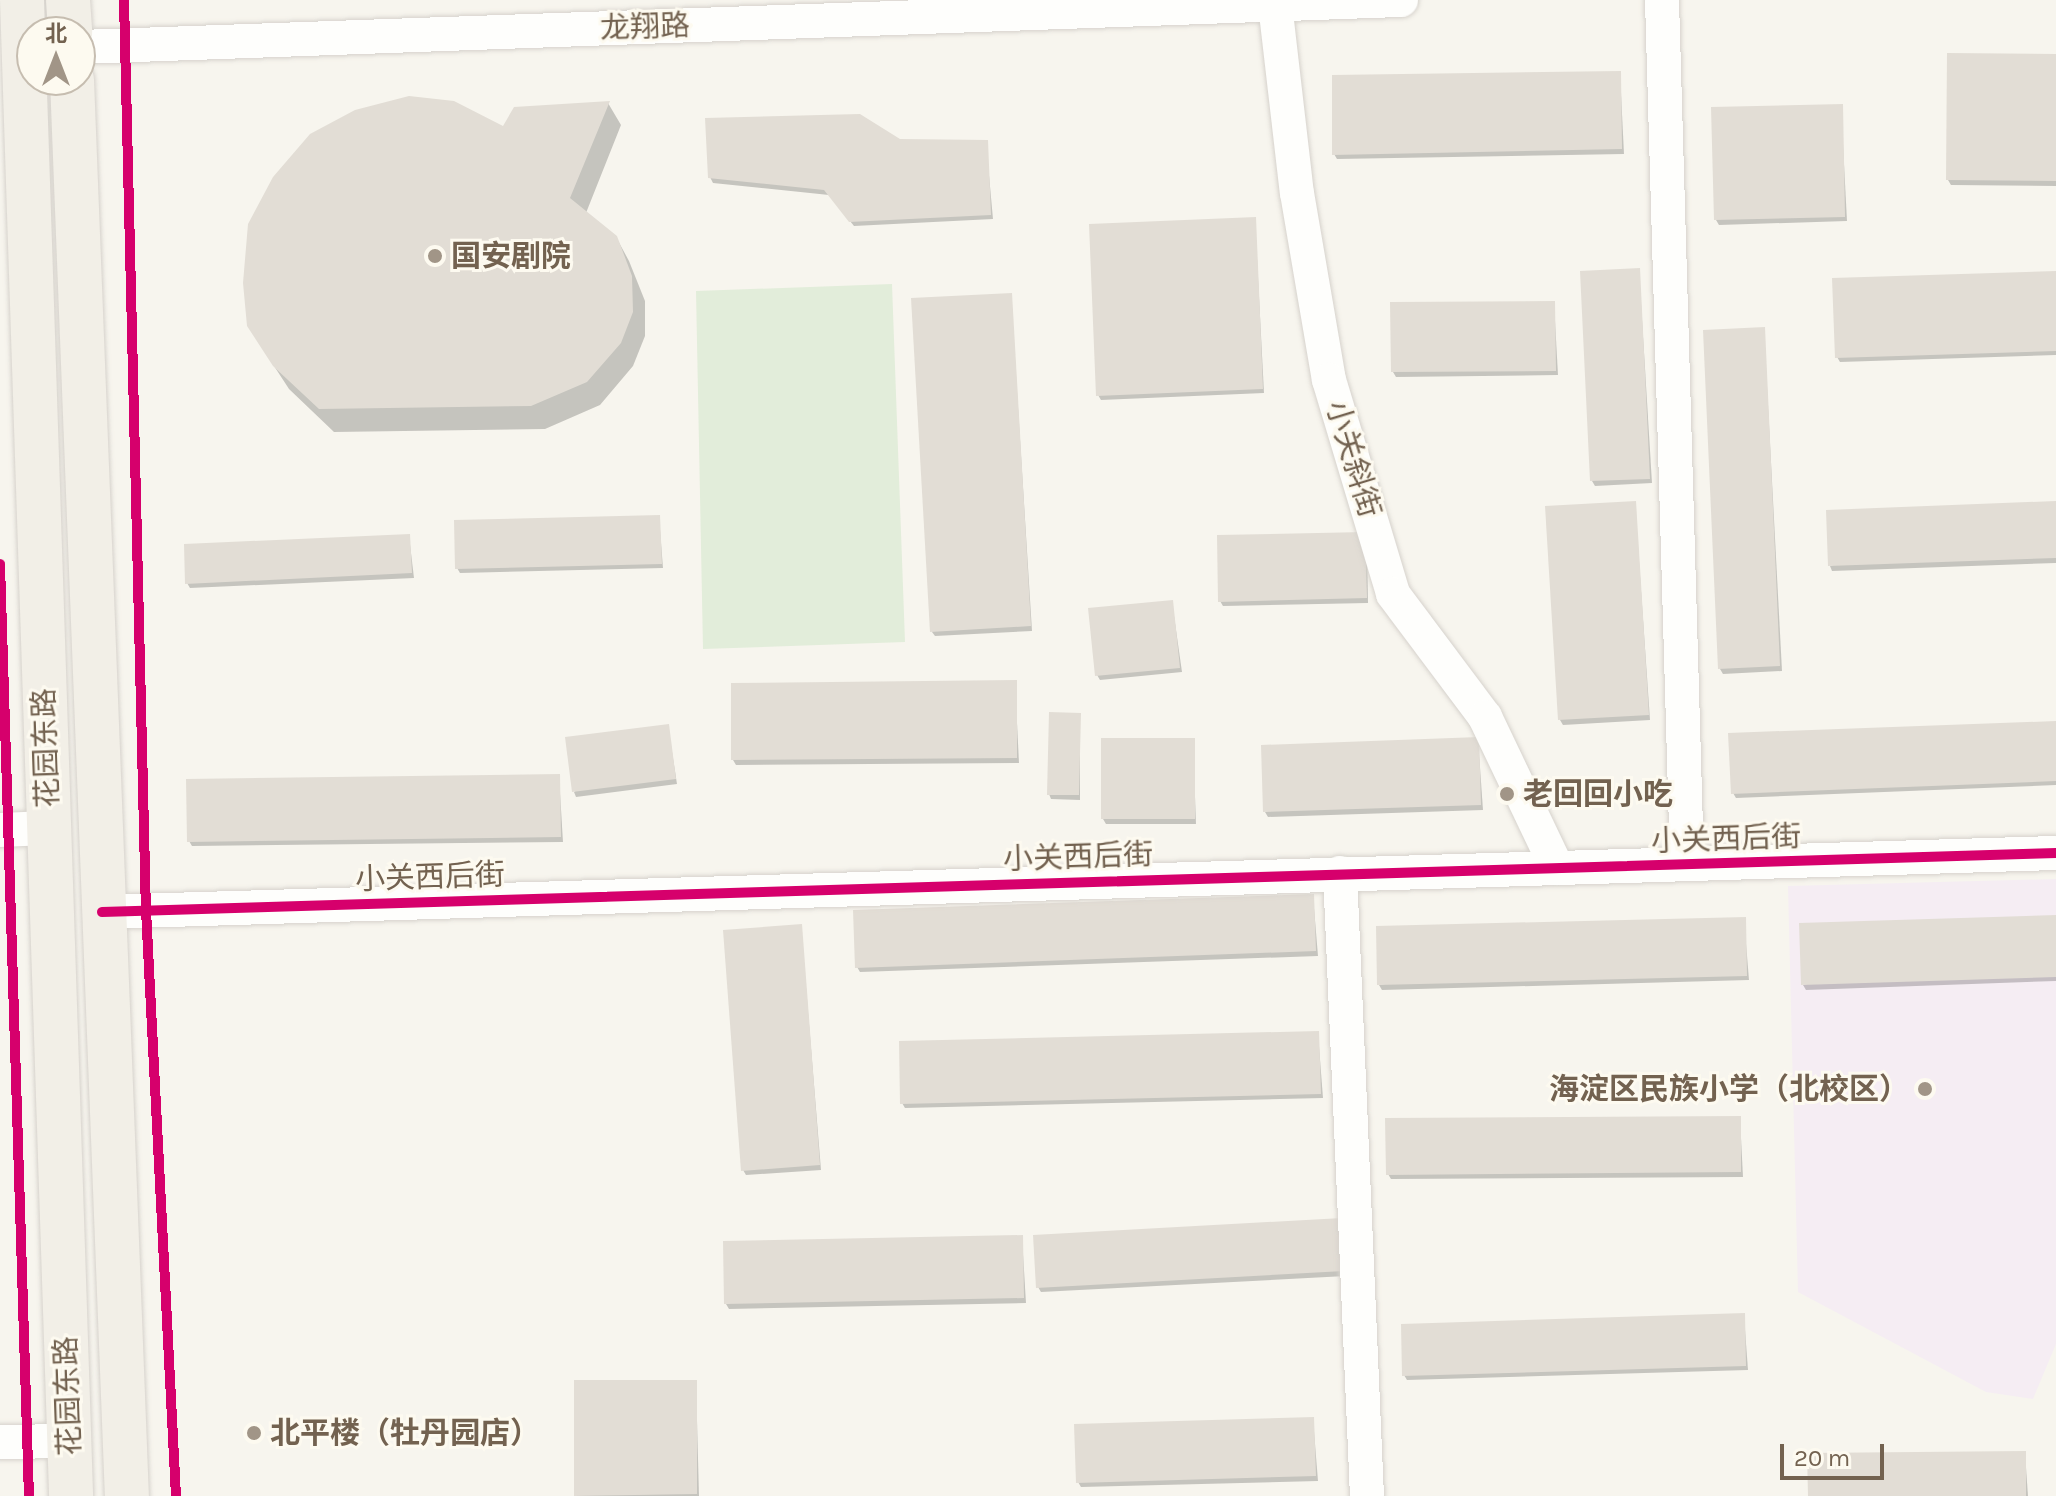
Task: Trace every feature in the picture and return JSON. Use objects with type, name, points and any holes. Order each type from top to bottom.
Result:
[{"type":"main road","name":"花园东路","points":[[25,96],[71,1496]]},
{"type":"main road","name":"花园东路","points":[[73,96],[127,1496]]},
{"type":"street","name":"龙翔路","points":[[96,46],[1401,0]]},
{"type":"street","points":[[1662,0],[1687,864]]},
{"type":"street","name":"小关斜街","points":[[1275,4],[1297,193],[1329,380],[1393,594],[1485,717],[1557,868]]},
{"type":"street","points":[[0,830],[49,828]]},
{"type":"street","name":"小关西后街","points":[[102,912],[2056,853]]},
{"type":"street","points":[[1340,873],[1367,1496]]},
{"type":"street","points":[[0,1442],[69,1441]]},
{"type":"shaded area","name":"海淀区民族小学（北校区）","points":[[2056,879],[2056,1344],[2033,1399],[1986,1392],[1798,1292],[1788,886]]},
{"type":"green space","points":[[892,284],[905,642],[703,649],[696,291]]},
{"type":"building","points":[[1947,53],[2056,54],[2056,181],[1946,180]]},
{"type":"building","points":[[1621,71],[1622,149],[1332,155],[1332,75]]},
{"type":"building","name":"国安剧院","points":[[409,96],[454,101],[503,126],[514,107],[610,101],[570,198],[617,236],[632,276],[633,312],[621,343],[587,382],[531,406],[319,409],[273,366],[247,326],[243,283],[248,224],[273,177],[310,134],[355,110]]},
{"type":"building","points":[[1843,104],[1845,217],[1714,220],[1711,107]]},
{"type":"building","points":[[860,114],[900,139],[988,140],[991,215],[849,222],[824,190],[708,178],[705,118]]},
{"type":"building","points":[[1256,217],[1263,389],[1096,396],[1089,224]]},
{"type":"building","points":[[1640,268],[1650,479],[1590,481],[1580,271]]},
{"type":"building","points":[[2056,271],[2056,351],[1835,358],[1832,278]]},
{"type":"building","points":[[1012,293],[1031,626],[930,632],[911,298]]},
{"type":"building","points":[[1555,301],[1556,371],[1391,372],[1390,302]]},
{"type":"building","points":[[1765,327],[1780,666],[1718,669],[1703,330]]},
{"type":"building","points":[[1636,501],[1649,715],[1558,720],[1545,506]]},
{"type":"building","points":[[2056,501],[2056,558],[1828,566],[1826,510]]},
{"type":"building","points":[[660,515],[662,564],[455,569],[454,520]]},
{"type":"building","points":[[1365,532],[1367,598],[1218,602],[1217,535]]},
{"type":"building","points":[[410,534],[412,573],[185,584],[184,544]]},
{"type":"building","points":[[1173,600],[1180,668],[1095,676],[1088,608]]},
{"type":"building","points":[[1017,680],[1017,758],[731,760],[731,683]]},
{"type":"building","points":[[1049,712],[1081,713],[1079,795],[1047,795]]},
{"type":"building","points":[[2056,721],[2056,781],[1731,794],[1728,733]]},
{"type":"building","points":[[669,724],[676,779],[572,792],[565,737]]},
{"type":"building","points":[[1479,737],[1481,805],[1263,812],[1261,745]]},
{"type":"building","points":[[1101,738],[1195,738],[1195,819],[1101,819]]},
{"type":"building","points":[[560,774],[561,837],[187,842],[186,779]]},
{"type":"building","points":[[1314,894],[1316,951],[855,968],[853,910]]},
{"type":"building","points":[[2056,915],[2056,977],[1801,985],[1799,923]]},
{"type":"building","points":[[1746,917],[1747,976],[1377,985],[1376,926]]},
{"type":"building","points":[[802,924],[820,1165],[741,1171],[723,930]]},
{"type":"building","points":[[1319,1031],[1321,1094],[900,1104],[899,1041]]},
{"type":"building","points":[[1741,1116],[1741,1172],[1386,1175],[1385,1118]]},
{"type":"building","points":[[1342,1218],[1344,1271],[1036,1288],[1033,1235]]},
{"type":"building","points":[[1023,1235],[1024,1298],[724,1304],[723,1241]]},
{"type":"building","points":[[1745,1313],[1746,1366],[1402,1376],[1401,1324]]},
{"type":"building","points":[[574,1380],[697,1380],[697,1494],[574,1496]]},
{"type":"building","points":[[1314,1417],[1316,1476],[1076,1483],[1074,1424]]},
{"type":"building","points":[[2026,1451],[2026,1496],[1808,1496],[1807,1453]]},
{"type":"cycle path","points":[[124,0],[146,910],[176,1496]]},
{"type":"cycle path","points":[[0,564],[29,1496]]},
{"type":"cycle path","points":[[102,912],[2056,853]]},
{"type":"place","name":"国安剧院","points":[[435,256]]},
{"type":"place","name":"老回回小吃","points":[[1507,794]]},
{"type":"place","name":"海淀区民族小学（北校区）","points":[[1925,1089]]},
{"type":"place","name":"北平楼（牡丹园店）","points":[[254,1433]]}]
